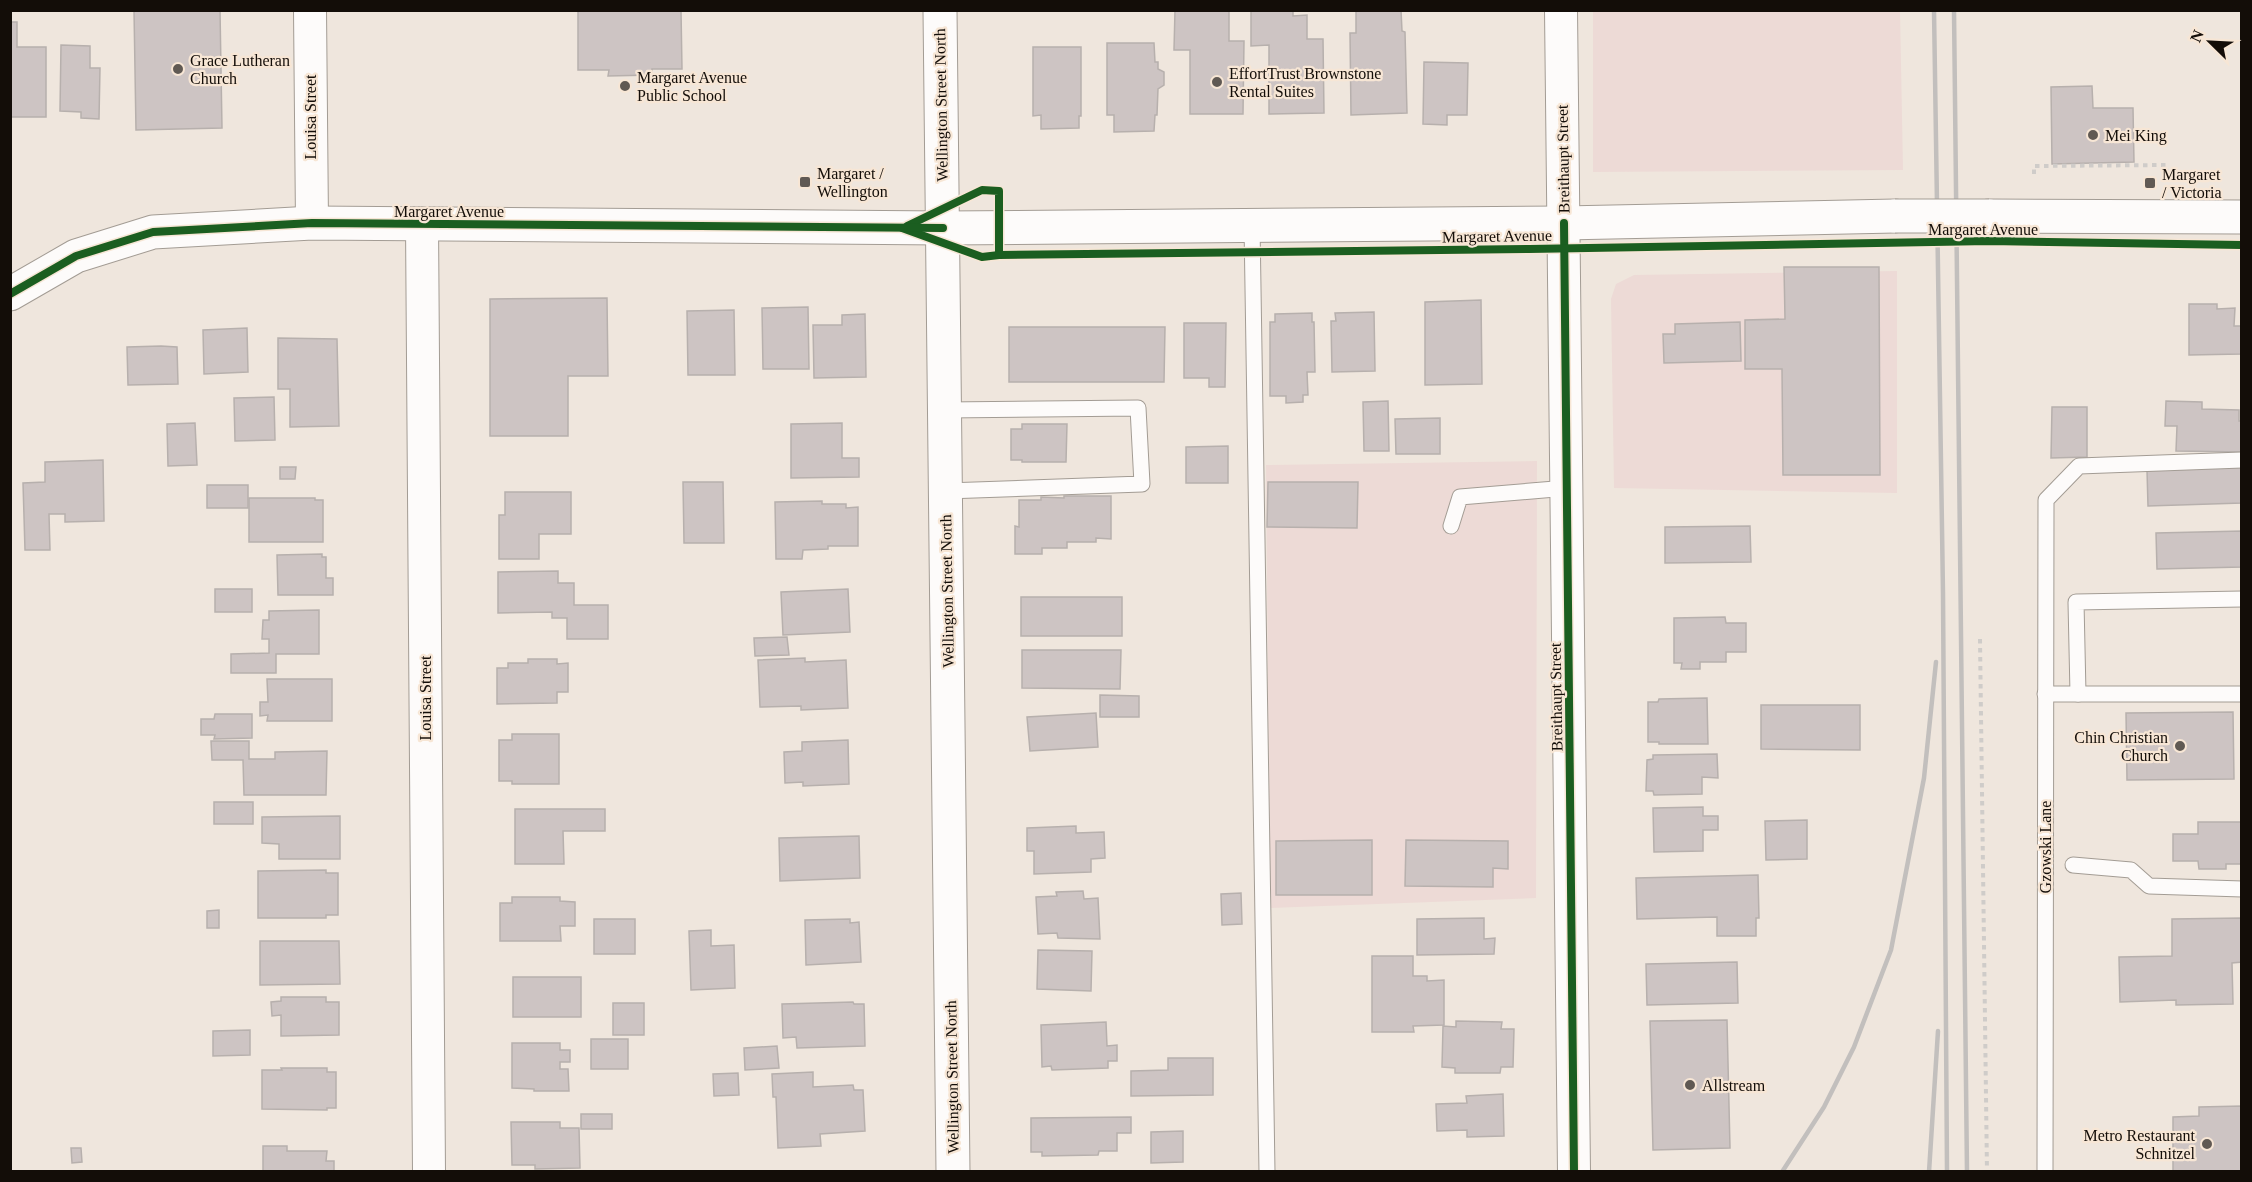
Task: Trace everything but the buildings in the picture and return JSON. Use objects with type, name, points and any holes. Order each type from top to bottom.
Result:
[{"type":"street","name":"Louisa Street","points":[[310,10],[312,223]]},
{"type":"street","name":"Wellington Street North","points":[[940,10],[953,1172]]},
{"type":"street","name":"Breithaupt Street","points":[[1561,10],[1574,1172]]},
{"type":"street","name":"Margaret Avenue","points":[[10,294],[76,256],[153,232],[312,223],[943,228],[1564,223],[1895,216],[2241,217]]},
{"type":"street","name":"Louisa Street","points":[[422,224],[429,1172]]},
{"type":"lane","points":[[1252,225],[1266,1172]]},
{"type":"lane","points":[[945,410],[1138,408],[1142,484],[946,491]]},
{"type":"lane","name":"Gzowski Lane","points":[[2045,1172],[2044,523],[2046,500],[2079,466],[2241,460]]},
{"type":"lane","points":[[1451,526],[1460,497],[1567,488]]},
{"type":"lane","points":[[2078,694],[2076,602],[2241,599]]},
{"type":"lane","points":[[2044,694],[2241,694]]},
{"type":"lane","points":[[2073,865],[2131,870],[2149,886],[2241,889]]},
{"type":"path","points":[[2034,174],[2034,166],[2166,165],[2167,177]]},
{"type":"path","points":[[1980,639],[1987,1172]]},
{"type":"shaded area","points":[[1593,11],[1900,11],[1903,170],[1593,172]]},
{"type":"shaded area","points":[[1897,271],[1897,493],[1614,488],[1611,299],[1616,284],[1634,275]]},
{"type":"shaded area","points":[[1537,461],[1536,898],[1270,908],[1266,465]]},
{"type":"railway","points":[[1934,10],[1943,593],[1947,1172]]},
{"type":"railway","points":[[1954,10],[1967,1172]]},
{"type":"railway","points":[[1782,1172],[1824,1107],[1854,1047],[1891,950],[1924,778],[1936,662]]},
{"type":"railway","points":[[1929,1172],[1938,1031]]},
{"type":"cycle path","points":[[907,226],[982,190],[999,191],[999,255]]},
{"type":"cycle path","points":[[10,294],[76,256],[153,232],[312,223],[943,228]]},
{"type":"cycle path","points":[[1564,223],[1574,1172]]},
{"type":"cycle path","points":[[902,228],[982,257],[1989,241],[2242,245]]},
{"type":"place","name":"Grace Lutheran Church","points":[[178,69]]},
{"type":"place","name":"EffortTrust Brownstone Rental Suites","points":[[1217,82]]},
{"type":"place","name":"Margaret Avenue Public School","points":[[625,86]]},
{"type":"place","name":"Mei King","points":[[2093,135]]},
{"type":"place","name":"Margaret / Wellington","points":[[805,182]]},
{"type":"place","name":"Margaret / Victoria","points":[[2150,183]]},
{"type":"place","name":"Chin Christian Church","points":[[2180,746]]},
{"type":"place","name":"Allstream","points":[[1690,1085]]},
{"type":"place","name":"Metro Restaurant Schnitzel","points":[[2207,1144]]}]
